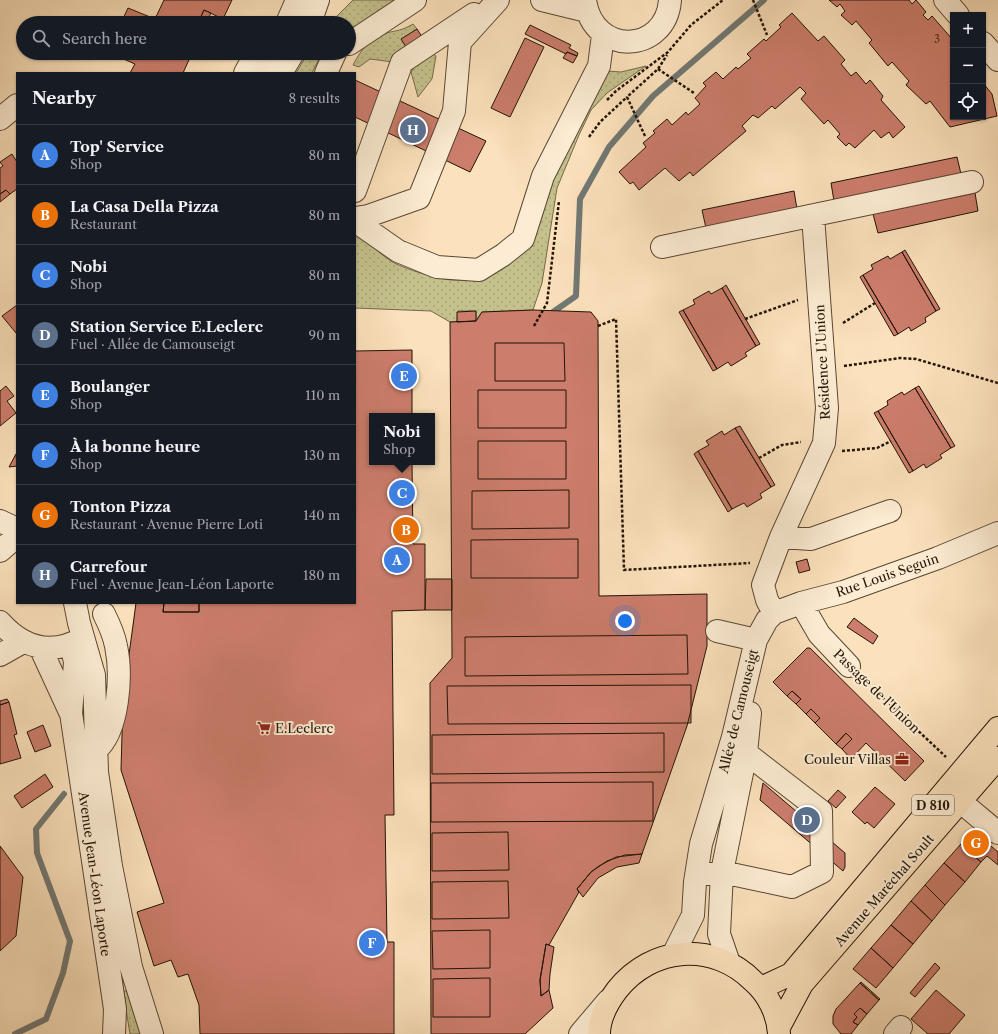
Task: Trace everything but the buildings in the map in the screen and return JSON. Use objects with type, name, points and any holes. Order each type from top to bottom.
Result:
[{"type":"main road","name":"D 810","points":[[761,988],[791,974],[998,728]]},
{"type":"main road","name":"Avenue Maréchal Soult","points":[[779,1031],[802,984],[998,758]]},
{"type":"main road","points":[[599,1034],[599,1029],[609,1000],[628,977],[649,963],[673,955],[698,954],[722,959],[736,967],[761,988],[772,1006],[779,1031]]},
{"type":"street","points":[[274,16],[281,0]]},
{"type":"street","points":[[290,16],[297,0]]},
{"type":"street","points":[[312,16],[318,0]]},
{"type":"street","points":[[356,39],[415,0]]},
{"type":"street","points":[[356,188],[402,62],[495,0]]},
{"type":"street","points":[[356,218],[368,216],[419,198],[454,111],[460,42],[498,0]]},
{"type":"street","points":[[542,0],[586,5],[593,24],[603,35],[615,40],[628,42],[640,40],[652,34],[661,25],[667,14],[670,0]]},
{"type":"street","points":[[945,0],[955,12]]},
{"type":"street","points":[[356,222],[398,251],[437,267],[479,270],[503,255],[523,239],[543,176],[599,66],[603,35]]},
{"type":"street","points":[[986,46],[998,60]]},
{"type":"street","points":[[246,72],[252,60]]},
{"type":"street","points":[[264,72],[270,60]]},
{"type":"street","points":[[282,72],[289,60]]},
{"type":"street","points":[[326,72],[332,60]]},
{"type":"street","points":[[0,119],[16,106]]},
{"type":"street","points":[[662,247],[972,182]]},
{"type":"street","name":"Résidence L'Union","points":[[774,613],[767,600],[763,585],[781,537],[822,447],[827,408],[813,216]]},
{"type":"street","points":[[781,537],[812,539],[890,511]]},
{"type":"street","points":[[0,521],[16,529]]},
{"type":"street","name":"Rue Louis Seguin","points":[[774,613],[801,603],[843,592],[998,533]]},
{"type":"street","name":"Passage de l'Union","points":[[801,603],[819,634],[850,666]]},
{"type":"street","points":[[75,604],[79,623],[77,641],[94,675],[96,750],[111,866],[131,967],[152,1034]]},
{"type":"street","points":[[0,622],[11,635],[32,645],[56,648],[77,641],[98,624],[107,608]]},
{"type":"street","points":[[96,750],[104,744],[112,725],[119,679],[116,647],[107,608]]},
{"type":"street","name":"Allée de Camouseigt","points":[[673,955],[693,915],[696,875],[701,844],[733,737],[756,640],[766,620],[774,613]]},
{"type":"street","points":[[716,631],[756,640]]},
{"type":"street","name":"Allée de Camouseigt","points":[[736,967],[719,934],[722,872],[746,753],[756,640]]},
{"type":"street","name":"Avenue Jean-Léon Laporte","points":[[77,641],[71,714],[115,1009],[114,1034]]},
{"type":"street","points":[[0,656],[32,645]]},
{"type":"street","name":"Avenue Jean-Léon Laporte","points":[[32,645],[71,714]]},
{"type":"street","points":[[696,875],[722,872],[792,887],[822,872],[821,811],[746,753]]},
{"type":"street","name":"Allée de Camouseigt","points":[[719,783],[746,753]]},
{"type":"street","points":[[961,802],[998,833]]},
{"type":"street","points":[[580,1034],[609,1000]]},
{"type":"path","points":[[587,139],[600,122],[658,69],[668,52],[691,25],[723,0]]},
{"type":"path","points":[[752,0],[768,35]]},
{"type":"path","points":[[605,102],[616,91],[668,52]]},
{"type":"path","points":[[658,69],[694,93]]},
{"type":"path","points":[[627,97],[645,136]]},
{"type":"path","points":[[534,326],[547,303],[559,198]]},
{"type":"path","points":[[745,319],[818,293]]},
{"type":"path","points":[[822,336],[875,303]]},
{"type":"path","points":[[598,326],[616,319],[624,570],[758,563]]},
{"type":"path","points":[[824,369],[900,358],[916,359],[998,383]]},
{"type":"path","points":[[759,458],[782,445],[801,442],[836,452],[877,448],[891,441]]},
{"type":"path","name":"Passage de l'Union","points":[[850,666],[961,771]]},
{"type":"shaded area","points":[[353,0],[396,0],[356,29],[356,16],[337,16]]},
{"type":"shaded area","points":[[413,24],[417,29],[407,48],[393,62],[370,59],[359,67],[353,65],[359,54],[370,41],[380,35],[402,29]]},
{"type":"shaded area","points":[[433,54],[436,56],[432,79],[418,97],[411,72],[415,65]]},
{"type":"shaded area","points":[[304,60],[318,60],[312,72],[297,72]]},
{"type":"shaded area","points":[[646,66],[607,93],[591,110],[579,135],[557,188],[542,283],[533,310],[482,312],[476,321],[476,311],[458,311],[457,322],[450,322],[431,311],[356,308],[356,234],[391,261],[422,274],[449,280],[460,280],[475,278],[494,272],[552,177],[606,71],[621,72]]},
{"type":"shaded area","points":[[123,991],[128,991],[142,1034],[130,1034]]},
{"type":"waterway","points":[[553,312],[576,296],[580,199],[609,147],[653,96],[764,0]]},
{"type":"waterway","points":[[15,1034],[46,1019],[63,973],[70,941],[37,853],[36,829],[64,794]]},
{"type":"place","name":"Carrefour","points":[[413,130]]},
{"type":"place","name":"Boulanger","points":[[404,376]]},
{"type":"place","name":"Nobi","points":[[402,493]]},
{"type":"place","name":"La Casa Della Pizza","points":[[406,530]]},
{"type":"place","name":"Top' Service","points":[[397,560]]},
{"type":"place","name":"E.Leclerc","points":[[264,728]]},
{"type":"place","name":"Couleur Villas","points":[[902,759]]},
{"type":"place","name":"Station Service E.Leclerc","points":[[807,820]]},
{"type":"place","name":"Tonton Pizza","points":[[976,843]]},
{"type":"place","name":"À la bonne heure","points":[[372,943]]}]
